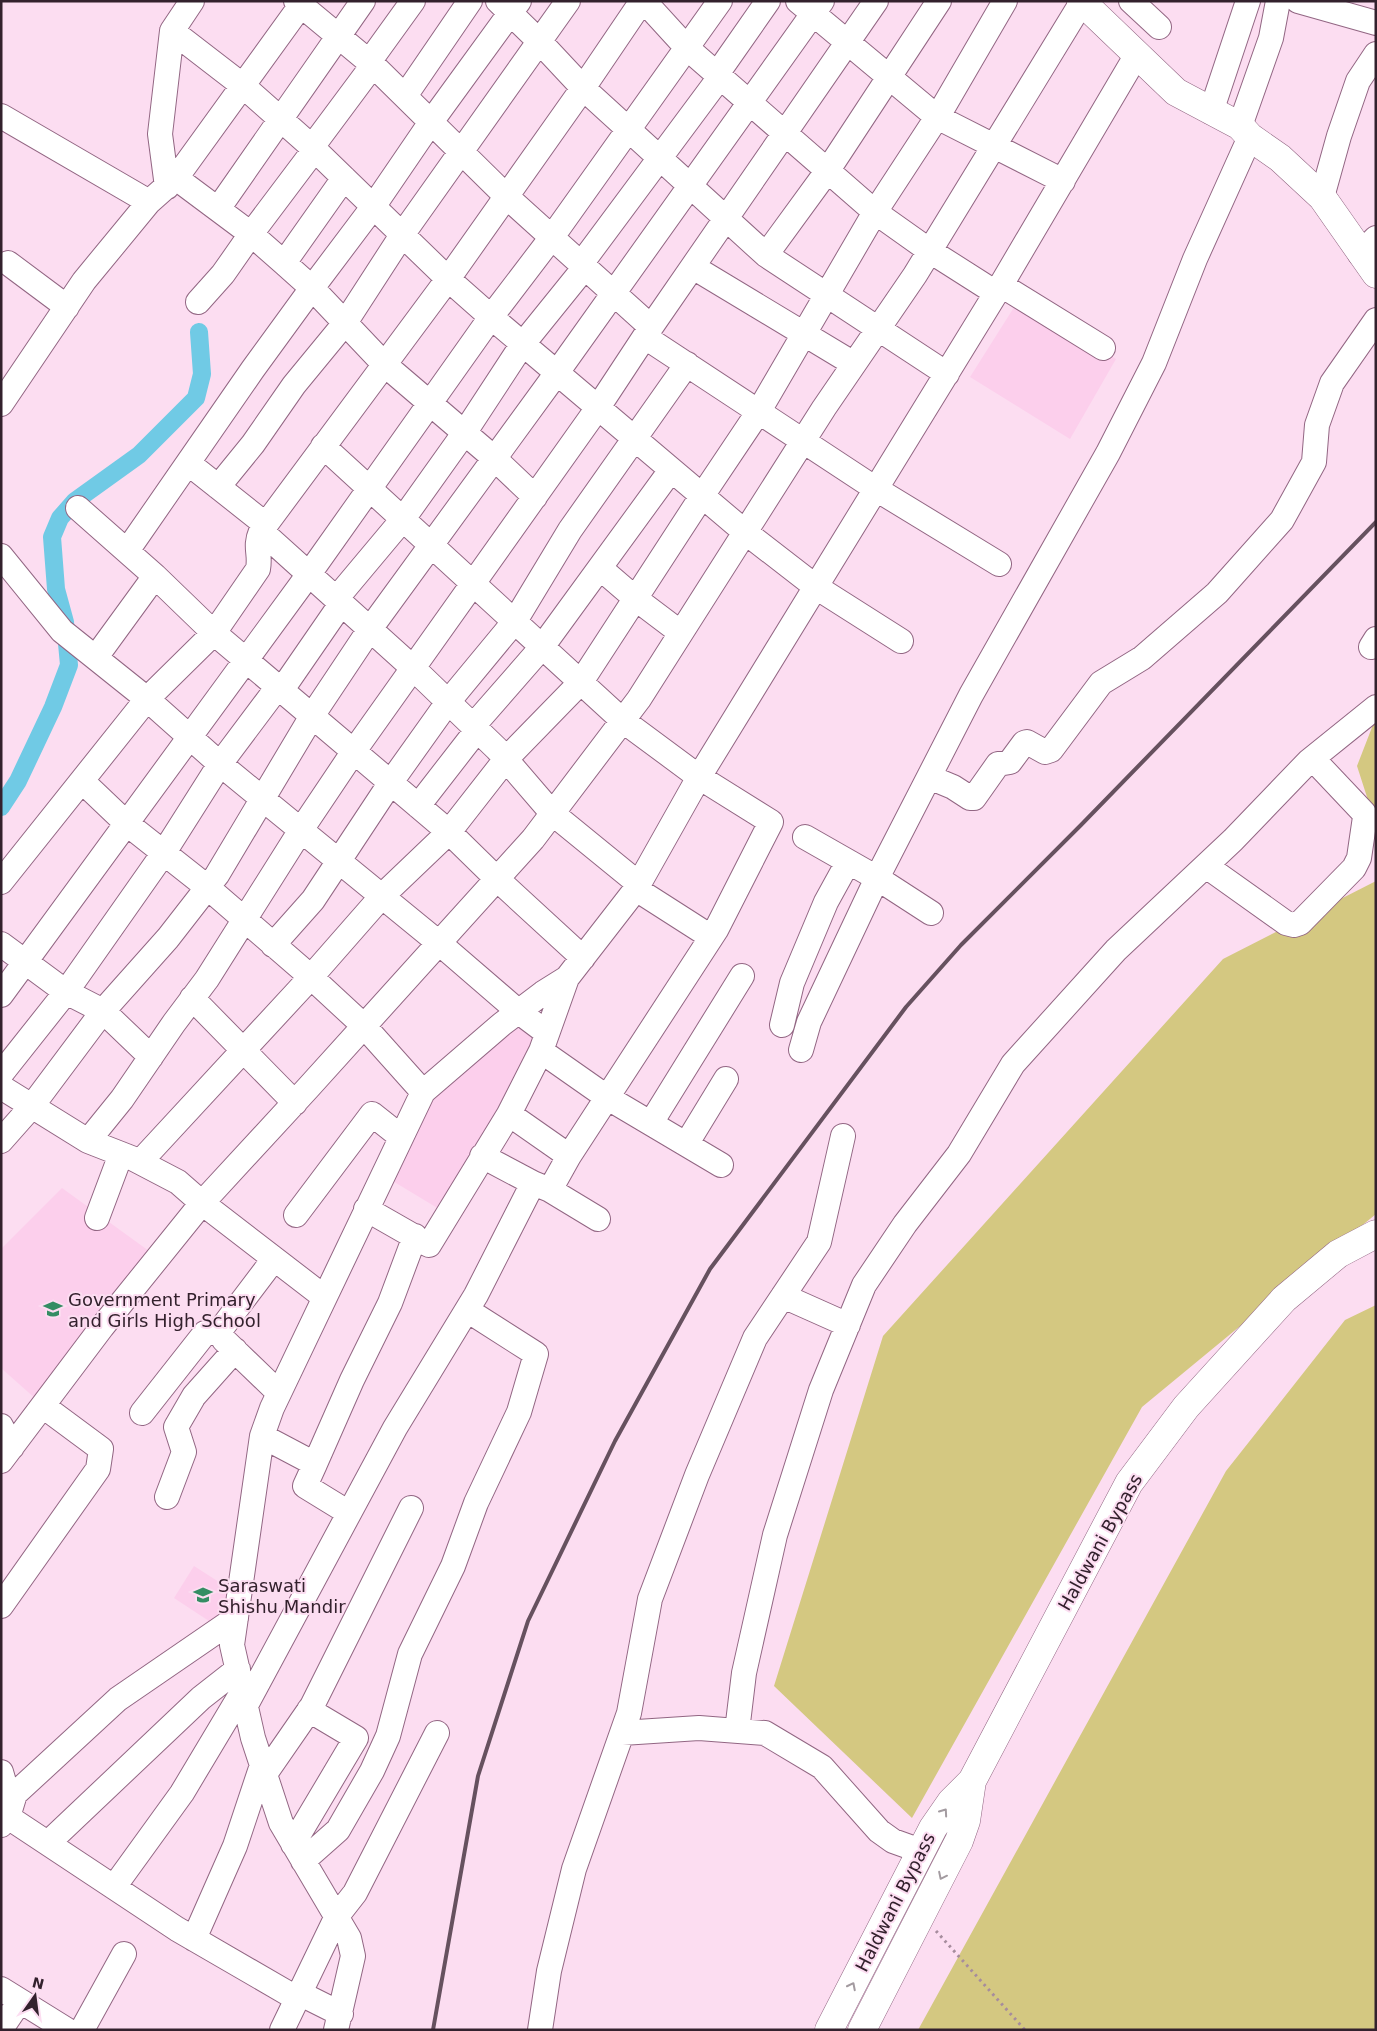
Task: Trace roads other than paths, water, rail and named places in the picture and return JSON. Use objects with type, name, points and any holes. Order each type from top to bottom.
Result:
[{"type":"main road","points":[[1082,2],[1136,56],[1176,92],[1245,132],[1280,158],[1322,197],[1371,256]]},
{"type":"main road","name":"Haldwani Bypass","points":[[829,2030],[933,1828],[951,1802],[972,1781],[1135,1476],[1186,1407],[1284,1299],[1338,1254],[1376,1234]]},
{"type":"main road","name":"Haldwani Bypass","points":[[862,2030],[959,1842],[966,1820],[972,1781]]},
{"type":"street","points":[[192,1],[172,32],[160,134],[171,182],[218,209],[284,262],[312,288],[384,364],[465,432],[535,497]]},
{"type":"street","points":[[218,209],[363,1]]},
{"type":"street","points":[[198,302],[223,274],[313,148],[413,1]]},
{"type":"street","points":[[405,96],[470,1]]},
{"type":"street","points":[[218,487],[254,444],[294,385],[345,323],[402,235],[568,1]]},
{"type":"street","points":[[1,882],[83,782],[147,699],[214,633],[258,570],[260,561],[256,542],[263,527],[507,198],[643,1],[687,48],[875,212],[930,251],[1103,348]]},
{"type":"street","points":[[1,994],[309,574],[491,317],[552,237],[720,1]]},
{"type":"street","points":[[1,1074],[66,992],[163,854],[220,764],[279,689],[339,601],[403,519],[465,432],[522,345],[583,265],[718,75],[768,1]]},
{"type":"street","points":[[88,1141],[122,1099],[192,998],[245,920],[301,830],[354,751],[597,409],[876,1]]},
{"type":"street","points":[[766,255],[828,170],[939,1]]},
{"type":"street","points":[[97,1218],[130,1158],[242,1051],[311,977],[382,896],[449,832],[506,759],[581,682],[759,411],[875,212],[938,117],[1004,1]]},
{"type":"street","points":[[1131,1],[1159,27]]},
{"type":"street","points":[[1211,112],[1248,1]]},
{"type":"street","points":[[801,1050],[809,1022],[877,878],[971,695],[1108,453],[1154,364],[1245,132],[1271,38],[1278,1]]},
{"type":"street","points":[[1298,1],[1376,23]]},
{"type":"street","points":[[1,404],[84,281],[149,202],[171,182],[301,2],[371,63],[507,198],[613,292],[648,332],[687,364],[876,489],[999,564]]},
{"type":"street","points":[[7,1454],[102,1326],[202,1203],[295,1103],[532,839],[639,699],[803,440],[930,251],[1082,2]]},
{"type":"street","points":[[127,551],[312,288],[373,207],[509,5],[583,88],[766,255],[947,374]]},
{"type":"street","points":[[1,1141],[32,1106],[103,1011],[168,938],[217,875],[312,716],[370,629],[556,374],[749,102],[811,5],[848,42],[938,117],[1063,181]]},
{"type":"street","points":[[172,32],[242,85],[281,119],[448,279],[597,409],[745,532],[816,588],[901,641]]},
{"type":"street","points":[[1322,197],[1339,136],[1358,81],[1376,54]]},
{"type":"street","points":[[7,1815],[194,1939],[297,1996],[342,2024],[353,1956],[349,1938],[281,1824],[253,1738],[232,1645],[262,1436],[279,1393],[423,1092],[502,1024],[567,978],[637,886],[699,777],[999,289],[1136,56]]},
{"type":"street","points":[[1,116],[149,202]]},
{"type":"street","points":[[284,262],[344,178]]},
{"type":"street","points":[[8,263],[67,306]]},
{"type":"street","points":[[693,268],[854,364]]},
{"type":"street","points":[[929,777],[949,785],[970,798],[974,798],[998,764],[1010,762],[1025,742],[1045,752],[1051,750],[1101,683],[1142,658],[1218,592],[1282,520],[1314,462],[1317,425],[1332,383],[1376,320]]},
{"type":"street","points":[[273,946],[313,900],[391,782],[448,702],[515,621],[570,530],[687,364]]},
{"type":"street","points":[[114,1887],[182,1793],[242,1689],[349,1513],[395,1428],[541,1186],[569,1156],[711,937],[770,822],[699,777],[622,720],[323,446]]},
{"type":"street","points":[[188,463],[263,527],[309,574],[413,668],[506,759],[552,813],[637,886],[711,937]]},
{"type":"street","points":[[418,806],[475,728],[542,647],[671,470]]},
{"type":"street","points":[[78,508],[155,576],[214,633],[449,832],[496,879],[584,958]]},
{"type":"street","points":[[1,556],[66,634],[147,699],[220,764],[439,943],[519,1012],[544,1042],[608,1098],[721,1165]]},
{"type":"street","points":[[600,568],[636,599],[681,633]]},
{"type":"street","points":[[96,657],[155,576]]},
{"type":"street","points":[[737,1731],[744,1673],[775,1535],[821,1390],[864,1286],[906,1224],[958,1154],[1013,1064],[1116,950],[1233,840],[1313,759],[1376,707]]},
{"type":"street","points":[[1206,866],[1286,924],[1294,925],[1300,923],[1349,874],[1359,858],[1364,813],[1313,759]]},
{"type":"street","points":[[83,782],[126,823],[207,887],[311,977],[364,1026],[423,1092]]},
{"type":"street","points":[[805,837],[877,878],[931,913]]},
{"type":"street","points":[[782,1025],[792,983],[826,902],[848,862]]},
{"type":"street","points":[[1,944],[66,992],[103,1011],[151,1057]]},
{"type":"street","points":[[652,1123],[742,976]]},
{"type":"street","points":[[366,1209],[429,1245],[509,1114],[544,1042],[567,978]]},
{"type":"street","points":[[192,998],[295,1103]]},
{"type":"street","points":[[687,1144],[726,1079]]},
{"type":"street","points":[[1,1087],[88,1141],[130,1158],[178,1182],[202,1203],[324,1297]]},
{"type":"street","points":[[296,1215],[372,1114],[401,1137]]},
{"type":"street","points":[[509,1114],[569,1156]]},
{"type":"street","points":[[540,2030],[549,1970],[574,1869],[629,1713],[650,1599],[697,1475],[755,1338],[818,1242],[843,1136]]},
{"type":"street","points":[[482,1156],[598,1218]]},
{"type":"street","points":[[349,1513],[305,1486],[352,1380],[390,1303],[415,1236]]},
{"type":"street","points":[[142,1412],[205,1334],[218,1333],[274,1259]]},
{"type":"street","points":[[783,1296],[848,1325]]},
{"type":"street","points":[[298,1852],[338,1830],[372,1771],[388,1736],[410,1654],[453,1566],[476,1504],[519,1412],[536,1354],[467,1310]]},
{"type":"street","points":[[218,1333],[279,1393]]},
{"type":"street","points":[[167,1497],[184,1452],[176,1427],[194,1396],[235,1350]]},
{"type":"street","points":[[1,1606],[98,1469],[102,1449],[43,1406]]},
{"type":"street","points":[[1,1426],[7,1454]]},
{"type":"street","points":[[262,1436],[316,1464]]},
{"type":"street","points":[[194,1939],[235,1846],[263,1769],[309,1710],[411,1508]]},
{"type":"street","points":[[7,1815],[15,1794],[118,1699],[236,1618]]},
{"type":"street","points":[[48,1842],[202,1698],[242,1689]]},
{"type":"street","points":[[298,1852],[356,1738],[309,1710]]},
{"type":"street","points":[[622,1733],[700,1728],[765,1733],[822,1767],[879,1832],[893,1841],[921,1851]]},
{"type":"street","points":[[282,2030],[337,1916],[355,1893],[438,1733]]},
{"type":"street","points":[[1,1772],[6,1789],[7,1815]]},
{"type":"street","points":[[82,2030],[124,1954]]},
{"type":"street","points":[[1,2029],[11,1995],[67,2030]]},
{"type":"waterway","points":[[1,807],[18,781],[53,707],[69,665],[65,622],[56,589],[52,537],[60,518],[75,501],[139,455],[196,398],[202,374],[199,332]]},
{"type":"railway","points":[[433,2030],[478,1776],[528,1621],[615,1441],[710,1269],[906,1007],[961,945],[1081,825],[1376,522]]},
{"type":"place","name":"Government Primary and Girls High School","points":[[53,1309]]},
{"type":"place","name":"Saraswati Shishu Mandir","points":[[203,1595]]}]
